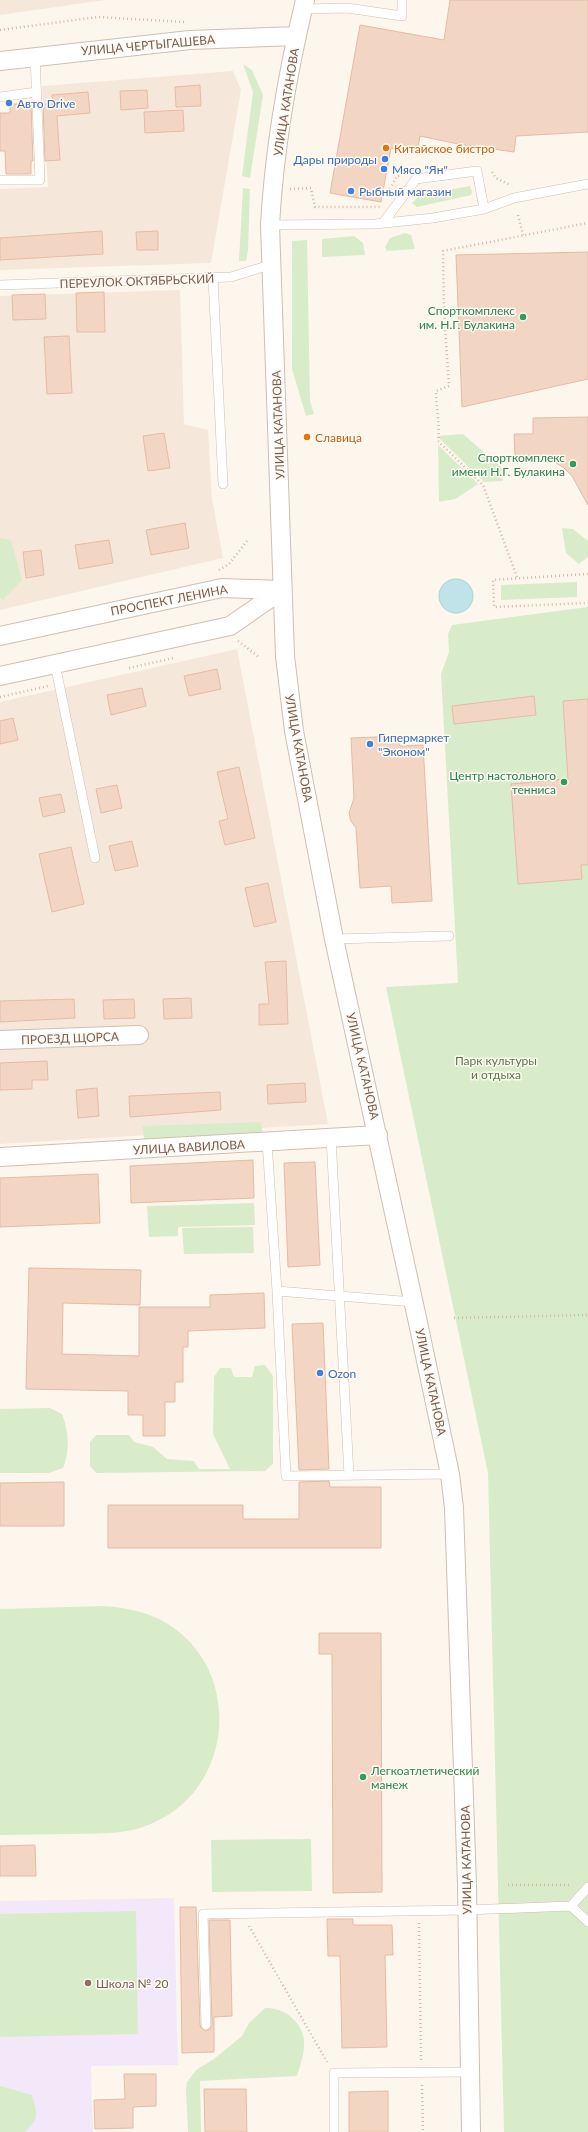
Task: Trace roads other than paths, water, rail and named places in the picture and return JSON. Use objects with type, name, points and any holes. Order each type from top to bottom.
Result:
[{"type":"street","name":"УЛИЦА КАТАНОВА","points":[[304,5],[296,36],[272,186],[270,225],[273,264],[285,656],[294,731],[334,939],[378,1135],[450,1474],[454,1508],[467,1910],[471,2132]]},
{"type":"street","name":"УЛИЦА ЧЕРТЫГАШЕВА","points":[[0,61],[34,56],[190,40],[296,36]]},
{"type":"street","name":"ПРОСПЕКТ ЛЕНИНА","points":[[0,636],[222,588],[282,590]]},
{"type":"street","points":[[0,676],[230,626],[282,590]]},
{"type":"street","name":"ПРОЕЗД ЩОРСА","points":[[0,1040],[140,1035]]},
{"type":"street","name":"УЛИЦА ВАВИЛОВА","points":[[0,1157],[378,1135]]},
{"type":"lane","points":[[304,5],[347,8],[402,16],[402,0]]},
{"type":"lane","points":[[0,180],[40,180],[34,56]]},
{"type":"lane","points":[[0,97],[36,92]]},
{"type":"lane","points":[[383,223],[416,179],[469,172],[477,171],[484,210]]},
{"type":"lane","points":[[270,225],[376,224],[484,210],[514,198],[588,184]]},
{"type":"lane","name":"ПЕРЕУЛОК ОКТЯБРЬСКИЙ","points":[[0,285],[231,277],[273,264]]},
{"type":"lane","points":[[213,278],[223,484]]},
{"type":"lane","points":[[55,664],[95,858]]},
{"type":"lane","points":[[334,939],[449,936]]},
{"type":"lane","points":[[331,1138],[349,1475]]},
{"type":"lane","points":[[267,1142],[277,1291],[286,1476],[450,1474]]},
{"type":"lane","points":[[277,1291],[414,1302]]},
{"type":"lane","points":[[570,1906],[588,1887]]},
{"type":"lane","points":[[206,2025],[203,1914],[467,1910],[570,1906],[588,1922]]},
{"type":"lane","points":[[334,2132],[334,2073],[470,2072]]},
{"type":"water","points":[[456,579],[468,584],[473,596],[468,608],[456,613],[444,608],[439,596],[444,584]]},
{"type":"place","name":"Авто Drive","points":[[9,103]]},
{"type":"place","name":"Китайское бистро","points":[[386,148]]},
{"type":"place","name":"Дары природы","points":[[385,159]]},
{"type":"place","name":"Мясо \"Ян\"","points":[[384,169]]},
{"type":"place","name":"Рыбный магазин","points":[[351,191]]},
{"type":"place","name":"Спорткомплекс им. Н.Г. Булакина","points":[[523,317]]},
{"type":"place","name":"Славица","points":[[307,437]]},
{"type":"place","name":"Спорткомплекс имени Н.Г. Булакина","points":[[573,464]]},
{"type":"place","name":"Гипермаркет \"Эконом\"","points":[[370,744]]},
{"type":"place","name":"Центр настольного тенниса","points":[[564,782]]},
{"type":"place","name":"Ozon","points":[[320,1373]]},
{"type":"place","name":"Легкоатлетический манеж","points":[[363,1777]]},
{"type":"place","name":"Школа № 20","points":[[88,1983]]},
{"type":"park label","name":"Парк культуры и отдыха","points":[[496,1067]]}]
